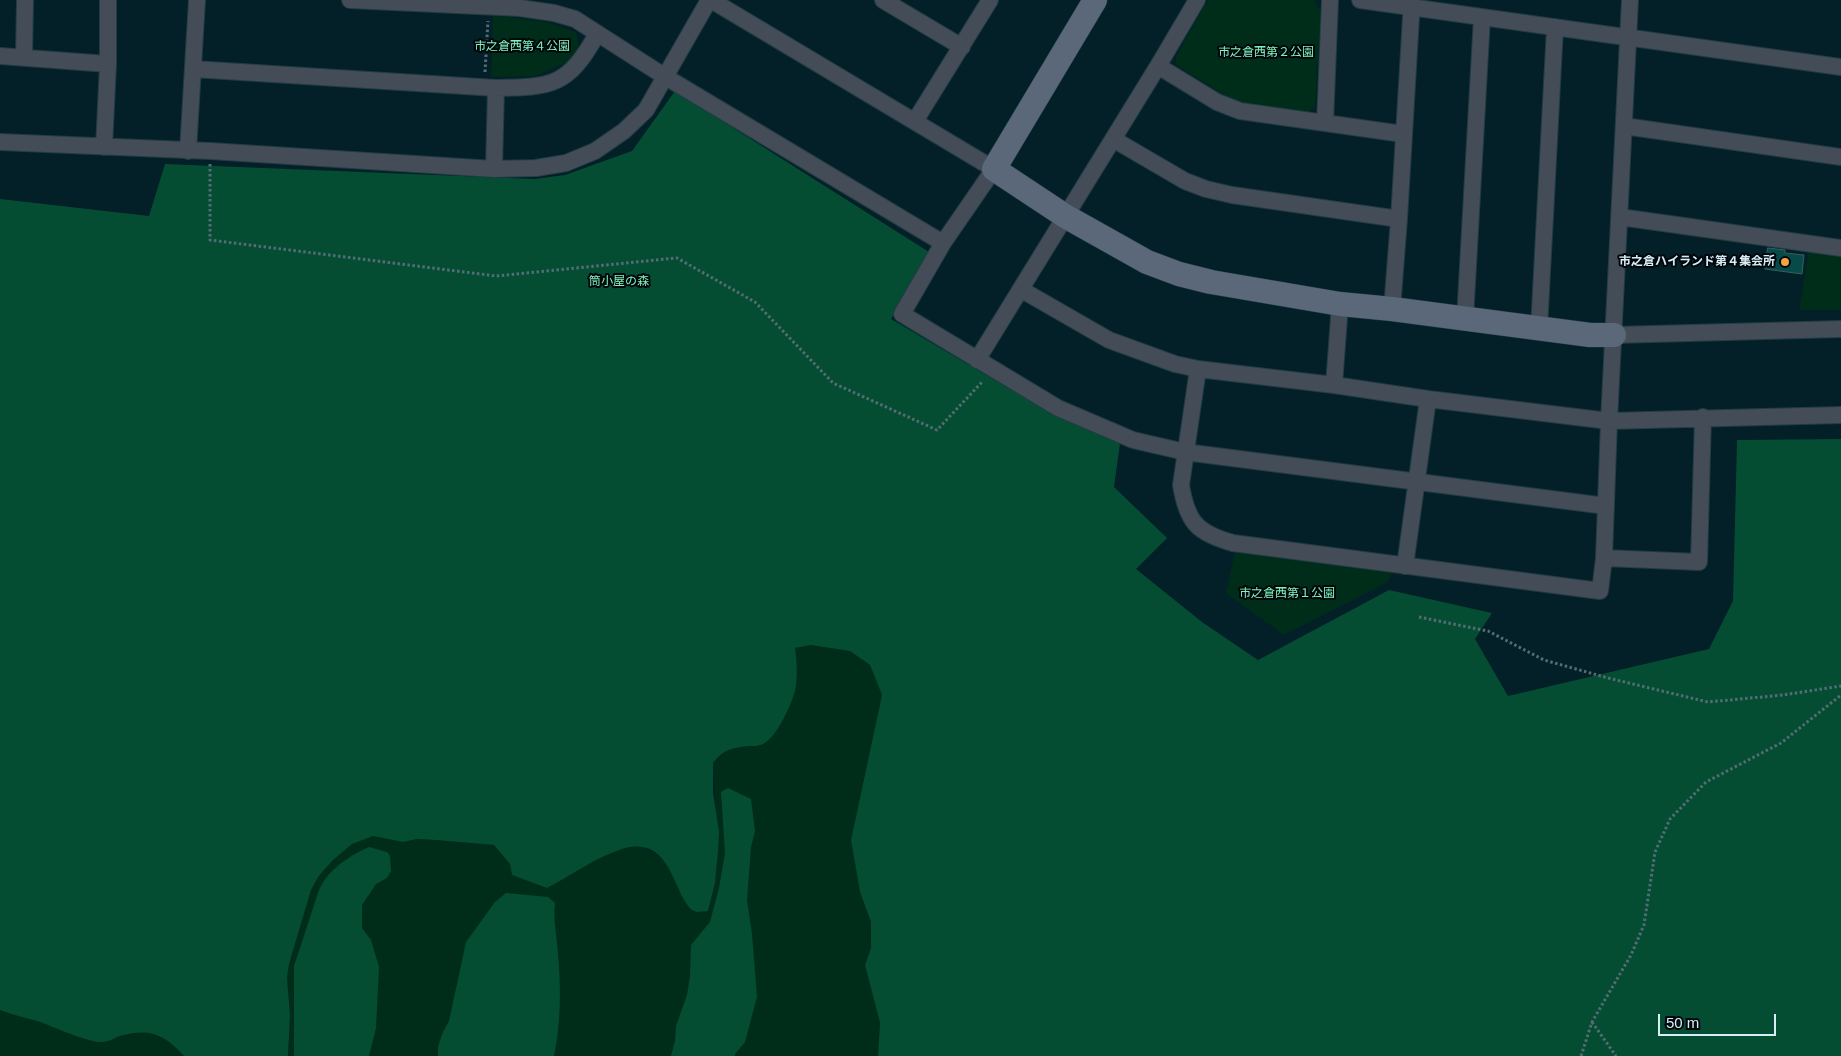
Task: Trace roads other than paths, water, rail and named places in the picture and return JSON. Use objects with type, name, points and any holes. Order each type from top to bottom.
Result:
[{"type":"street","points":[[24,57],[25,0]]},
{"type":"street","points":[[104,147],[108,64],[108,0]]},
{"type":"street","points":[[188,151],[197,0]]},
{"type":"street","points":[[350,0],[489,8],[520,4],[575,19],[664,76],[944,243]]},
{"type":"street","points":[[0,142],[210,151],[494,169],[536,168],[566,163],[595,151],[624,131],[646,110],[664,76],[710,0],[994,169],[1065,216],[1147,262],[1179,274],[1211,282],[1340,304],[1590,335],[1841,328]]},
{"type":"street","points":[[883,0],[962,47]]},
{"type":"street","points":[[915,121],[990,0]]},
{"type":"street","points":[[1095,0],[994,169],[944,243],[902,314],[1058,408],[1133,440],[1185,452],[1606,506]]},
{"type":"street","points":[[977,360],[1022,290],[1197,0]]},
{"type":"street","points":[[1326,123],[1330,0]]},
{"type":"street","points":[[1360,0],[1411,3],[1555,28],[1628,36],[1841,67]]},
{"type":"street","points":[[1198,368],[1180,485],[1184,503],[1191,518],[1207,535],[1233,543],[1600,591],[1604,558],[1630,0]]},
{"type":"street","points":[[1392,309],[1411,3]]},
{"type":"street","points":[[1465,319],[1482,16]]},
{"type":"street","points":[[1538,329],[1555,28]]},
{"type":"street","points":[[193,69],[490,87],[536,87],[548,84],[564,76],[578,65],[597,34]]},
{"type":"street","points":[[0,56],[108,64]]},
{"type":"street","points":[[1158,66],[1218,102],[1240,112],[1403,134]]},
{"type":"street","points":[[490,87],[494,169]]},
{"type":"street","points":[[1624,126],[1841,157]]},
{"type":"street","points":[[1113,139],[1185,181],[1206,189],[1232,195],[1399,219]]},
{"type":"street","points":[[1620,217],[1841,248]]},
{"type":"street","points":[[1022,290],[1108,340],[1174,364],[1198,368],[1609,421],[1704,417],[1841,415]]},
{"type":"street","points":[[1334,385],[1340,304]]},
{"type":"street","points":[[1405,566],[1428,399]]},
{"type":"street","points":[[1604,558],[1699,562],[1704,417]]},
{"type":"place","name":"市之倉ハイランド第４集会所","points":[[1785,262]]},
{"type":"park label","name":"市之倉西第４公園","points":[[522,47]]},
{"type":"park label","name":"市之倉西第２公園","points":[[1266,53]]},
{"type":"park label","name":"筒小屋の森","points":[[619,282]]},
{"type":"park label","name":"市之倉西第１公園","points":[[1287,594]]}]
